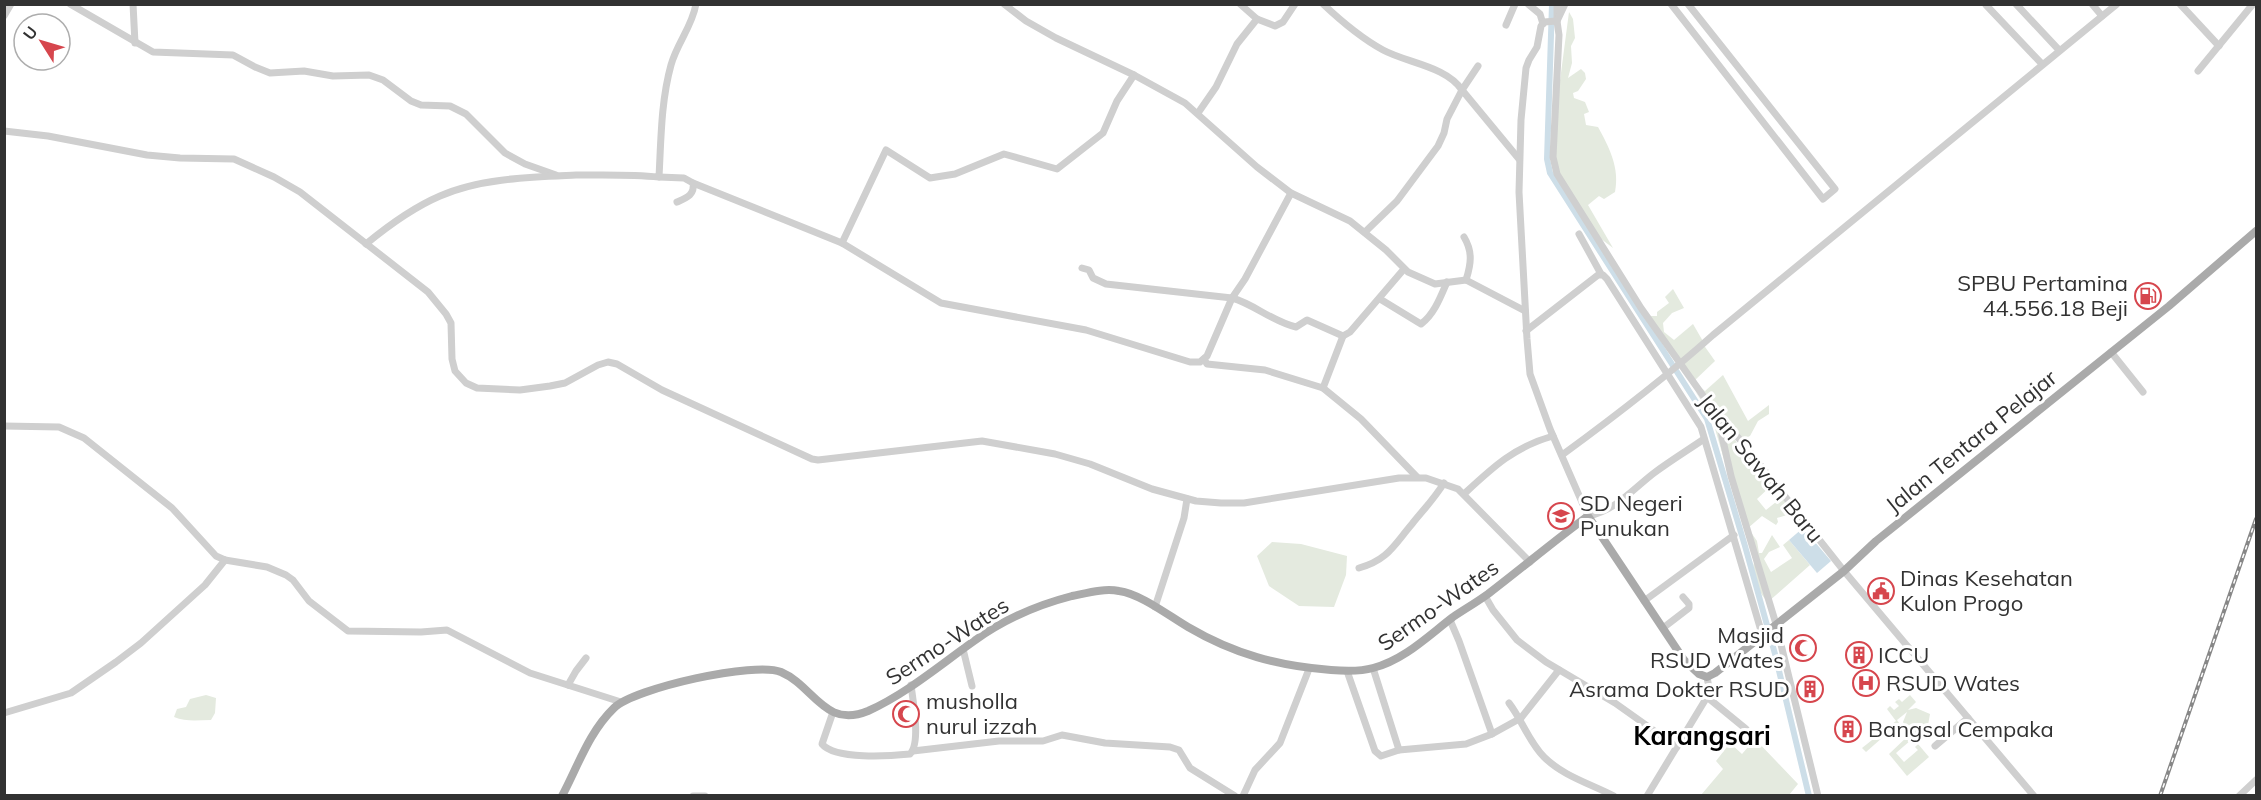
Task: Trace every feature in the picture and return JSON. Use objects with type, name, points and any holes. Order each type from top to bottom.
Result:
[{"type":"main road","name":"Jalan Tentara Pelajar","points":[[1707,677],[1844,571],[1876,541],[2111,352],[2256,231]]},
{"type":"main road","name":"Sermo-Wates","points":[[833,712],[848,715],[866,712],[1019,615],[1052,601],[1088,592],[1119,590],[1132,594],[1224,646],[1261,660],[1309,669],[1347,671],[1373,668],[1406,653],[1485,596],[1588,516]]},
{"type":"main road","points":[[1588,516],[1684,660],[1707,677]]},
{"type":"main road","points":[[562,795],[597,728],[621,702],[684,681],[726,673],[773,669],[792,678],[815,700],[833,712]]},
{"type":"street","points":[[4,16],[11,4]]},
{"type":"street","points":[[70,4],[153,52],[233,55],[270,73],[304,70],[333,76],[369,75],[383,80],[411,102],[421,105],[450,106],[466,114],[505,153],[525,164],[556,175]]},
{"type":"street","points":[[133,4],[135,43]]},
{"type":"street","points":[[659,177],[664,100],[670,66],[680,39],[692,23],[696,4]]},
{"type":"street","points":[[1004,4],[1026,21],[1056,38],[1163,90],[1198,113],[1243,157],[1291,193],[1334,212],[1365,232],[1404,269],[1429,282],[1441,284],[1466,280],[1525,311]]},
{"type":"street","points":[[1240,4],[1257,19],[1267,24],[1279,24],[1295,4]]},
{"type":"street","points":[[1323,4],[1346,24],[1383,50],[1453,79],[1519,159]]},
{"type":"street","points":[[1506,25],[1515,4]]},
{"type":"street","points":[[1528,4],[1549,22]]},
{"type":"street","points":[[1539,4],[1540,14]]},
{"type":"street","points":[[1557,4],[1526,68],[1519,159],[1530,374],[1553,436],[1588,516],[1601,514],[1612,507],[1655,472],[1704,439]]},
{"type":"street","points":[[1549,22],[1565,4]]},
{"type":"street","points":[[1671,4],[1823,198],[1835,189],[1688,4]]},
{"type":"street","points":[[2092,4],[2102,16]]},
{"type":"street","points":[[1562,455],[1618,415],[2117,4]]},
{"type":"street","points":[[2180,4],[2219,46]]},
{"type":"street","points":[[2198,71],[2253,4]]},
{"type":"street","points":[[1986,5],[2042,64]]},
{"type":"street","points":[[2013,5],[2059,50]]},
{"type":"street","points":[[1198,113],[1220,81],[1237,44],[1257,19]]},
{"type":"street","name":"Jalan Sawah Baru","points":[[1549,22],[1560,35],[1552,157],[1557,174],[1641,308],[1679,365],[1844,571],[2034,795]]},
{"type":"street","points":[[1365,232],[1397,201],[1438,146],[1447,119],[1478,66]]},
{"type":"street","points":[[842,243],[886,150],[930,178],[955,174],[1004,154],[1057,169],[1101,135],[1117,101],[1134,75]]},
{"type":"street","points":[[1764,123],[1775,114]]},
{"type":"street","points":[[4,131],[48,136],[147,155],[234,159],[274,177],[300,192],[418,282],[438,303],[451,323],[452,359],[455,371],[466,382],[477,388],[520,390],[550,386],[565,382],[608,362],[617,364],[662,390],[812,459],[982,441],[1055,454],[1090,464],[1152,489],[1187,499],[1244,503],[1417,477],[1444,483],[1464,494],[1530,562]]},
{"type":"street","points":[[366,244],[400,218],[442,195],[489,183],[556,175],[631,174],[684,178],[842,243],[941,303],[1086,330],[1190,362],[1200,362],[1207,356],[1232,298],[1245,279],[1291,193]]},
{"type":"street","points":[[677,202],[688,197],[692,192],[693,183]]},
{"type":"street","points":[[1579,234],[1601,274],[1607,279],[1701,427],[1734,535],[1745,546],[1768,629]]},
{"type":"street","points":[[1464,237],[1470,248],[1471,257],[1466,280]]},
{"type":"street","points":[[1082,268],[1089,270],[1093,278],[1106,284],[1232,298],[1248,302],[1287,325],[1296,327],[1306,320],[1343,336]]},
{"type":"street","points":[[1323,388],[1343,336],[1350,332],[1404,269]]},
{"type":"street","points":[[1526,331],[1601,274]]},
{"type":"street","points":[[1380,298],[1421,324],[1439,300],[1447,282]]},
{"type":"street","points":[[2111,352],[2143,392]]},
{"type":"street","points":[[1204,359],[1208,364],[1265,370],[1323,388],[1361,419],[1417,477]]},
{"type":"street","points":[[1720,417],[1745,546],[1818,795]]},
{"type":"street","points":[[4,426],[59,427],[84,438],[172,508],[216,556],[225,561],[267,567],[286,575],[293,580],[309,602],[348,631],[447,630],[530,673],[621,702]]},
{"type":"street","points":[[1464,494],[1504,457],[1534,441],[1553,436]]},
{"type":"street","points":[[1718,479],[1730,476]]},
{"type":"street","points":[[1359,568],[1373,564],[1390,553],[1430,505],[1444,483]]},
{"type":"street","points":[[1155,608],[1184,518],[1187,499]]},
{"type":"street","points":[[1644,601],[1734,535]]},
{"type":"street","points":[[4,713],[71,693],[141,643],[205,585],[225,561]]},
{"type":"street","points":[[1485,596],[1493,610],[1517,639],[1559,670],[1615,703],[1677,747]]},
{"type":"street","points":[[1663,628],[1689,608],[1683,597]]},
{"type":"street","points":[[1450,620],[1492,734]]},
{"type":"street","points":[[963,649],[972,686]]},
{"type":"street","points":[[568,685],[586,658]]},
{"type":"street","points":[[1373,668],[1399,750]]},
{"type":"street","points":[[1243,795],[1255,770],[1280,743],[1309,669]]},
{"type":"street","points":[[1347,671],[1376,754],[1381,756],[1399,750],[1466,744],[1492,734],[1521,718],[1559,670]]},
{"type":"street","points":[[1647,795],[1707,698],[1709,688],[1707,677]]},
{"type":"street","points":[[911,685],[915,720],[913,751]]},
{"type":"street","points":[[1707,698],[1746,729]]},
{"type":"street","points":[[1509,703],[1521,718],[1529,737],[1544,757],[1560,770],[1614,795]]},
{"type":"street","points":[[833,712],[822,744],[826,748],[851,754],[889,756],[999,741],[1043,741],[1062,735],[1105,743],[1170,747],[1179,750],[1190,768],[1235,795]]},
{"type":"street","points":[[1935,746],[1968,718]]},
{"type":"street","points":[[2242,794],[2256,780]]},
{"type":"street","points":[[693,795],[705,795]]},
{"type":"shaded area","points":[[1569,12],[1573,19],[1575,38],[1571,46],[1572,63],[1568,78],[1581,69],[1585,73],[1586,79],[1578,91],[1573,93],[1574,98],[1585,102],[1589,112],[1584,114],[1586,125],[1598,127],[1610,150],[1615,166],[1615,192],[1604,199],[1599,196],[1588,205],[1613,248],[1596,235],[1555,170],[1559,88]]},
{"type":"shaded area","points":[[1673,289],[1684,308],[1672,313],[1663,323],[1664,332],[1674,340],[1693,324],[1715,361],[1694,381],[1650,316],[1657,316],[1657,312],[1669,303],[1665,297]]},
{"type":"shaded area","points":[[1723,375],[1748,421],[1769,405],[1769,414],[1758,421],[1750,436],[1743,439],[1712,406],[1699,386],[1705,391]]},
{"type":"shaded area","points":[[1695,391],[1772,485],[1757,499],[1766,510],[1782,497],[1792,509],[1787,515],[1777,518],[1776,525],[1762,516],[1748,528],[1757,541],[1759,553],[1762,553],[1772,535],[1780,547],[1769,552],[1764,559],[1771,572],[1792,558],[1783,545],[1789,540],[1810,565],[1768,602],[1755,578],[1754,562],[1711,415]]},
{"type":"shaded area","points":[[1803,528],[1831,561],[1817,573],[1789,540]]},
{"type":"shaded area","points":[[1272,542],[1301,544],[1347,556],[1346,575],[1334,607],[1299,606],[1269,586],[1257,556]]},
{"type":"shaded area","points":[[206,695],[216,698],[215,713],[211,720],[188,720],[174,717],[177,709],[186,707],[190,699]]},
{"type":"shaded area","points":[[1910,695],[1916,702],[1908,710],[1916,708],[1930,714],[1928,725],[1930,731],[1919,740],[1911,740],[1896,753],[1904,762],[1918,750],[1915,747],[1918,744],[1929,757],[1907,776],[1889,754],[1909,735],[1903,722],[1907,712],[1897,720],[1899,723],[1866,752],[1862,748],[1896,721],[1887,709],[1890,706],[1894,710],[1899,706],[1895,702],[1899,699],[1902,702]]},
{"type":"shaded area","points":[[1755,739],[1798,784],[1789,795],[1701,795],[1723,769],[1716,761],[1730,743],[1742,754]]},
{"type":"waterway","points":[[1552,4],[1547,159],[1550,173],[1707,419],[1775,654],[1809,796]]},
{"type":"railway","points":[[2160,796],[2256,519]]},
{"type":"place","name":"SPBU Pertamina 44.556.18 Beji","points":[[2148,296]]},
{"type":"place","name":"SD Negeri Punukan","points":[[1561,516]]},
{"type":"place","name":"Dinas Kesehatan Kulon Progo","points":[[1881,591]]},
{"type":"place","name":"Masjid RSUD Wates","points":[[1803,648]]},
{"type":"place","name":"ICCU","points":[[1859,655]]},
{"type":"place","name":"RSUD Wates","points":[[1866,683]]},
{"type":"place","name":"Asrama Dokter RSUD","points":[[1810,689]]},
{"type":"place","name":"musholla nurul izzah","points":[[906,714]]},
{"type":"place","name":"Bangsal Cempaka","points":[[1848,729]]},
{"type":"district","name":"Karangsari","points":[[1702,735]]}]
